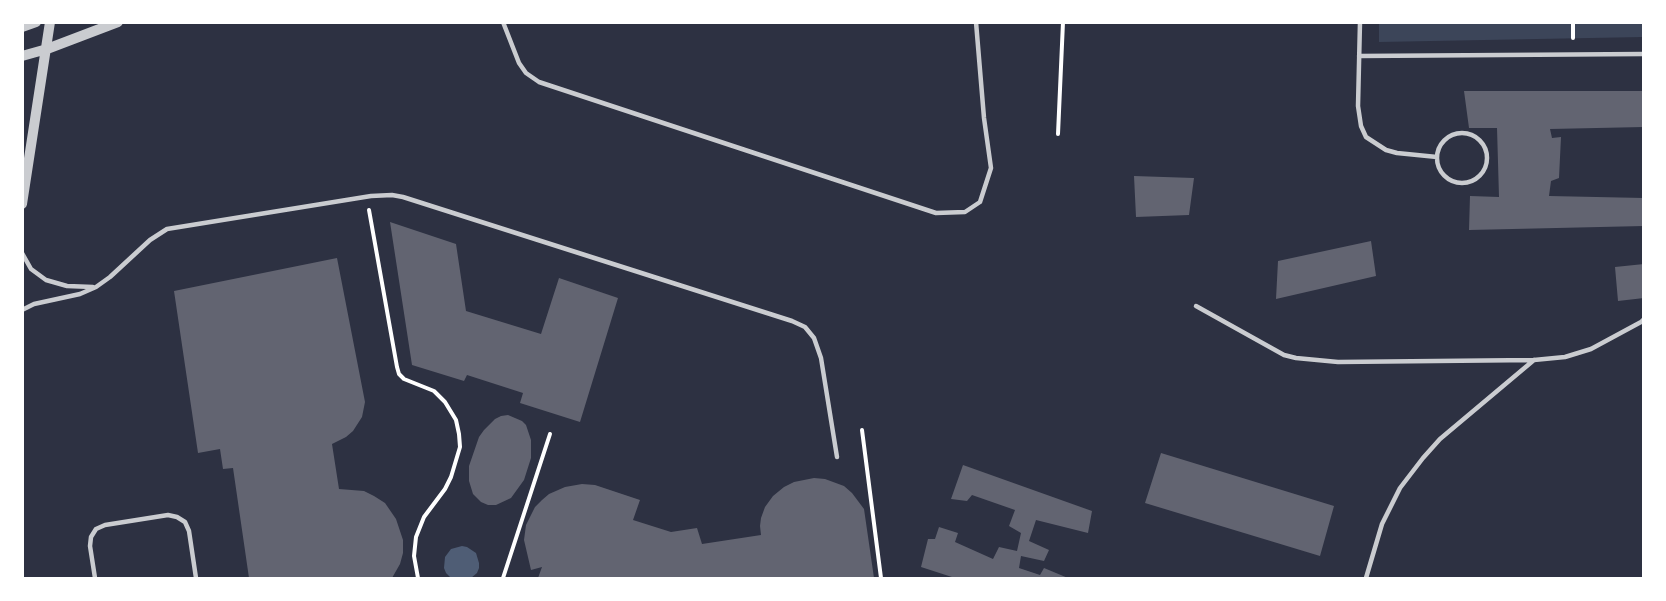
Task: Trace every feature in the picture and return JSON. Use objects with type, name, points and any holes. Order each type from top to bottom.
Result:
[{"type":"street","points":[[22,27],[36,22]]},
{"type":"street","points":[[22,204],[50,22]]},
{"type":"street","points":[[22,56],[118,22]]},
{"type":"lane","points":[[503,22],[519,63],[526,73],[538,82],[936,213],[965,212],[980,202],[991,168],[984,118],[976,22]]},
{"type":"lane","points":[[1360,22],[1358,106],[1361,126],[1366,137],[1386,150],[1437,157]]},
{"type":"lane","points":[[1359,56],[1644,54]]},
{"type":"lane","points":[[1457,133],[1473,135],[1480,140],[1488,155],[1484,171],[1479,177],[1472,182],[1463,183],[1455,182],[1442,172],[1437,157],[1438,149],[1443,142],[1449,136],[1457,133]]},
{"type":"lane","points":[[22,310],[34,304],[80,294],[96,286],[110,277],[150,240],[167,229],[382,195],[403,198],[805,327],[814,338],[821,358],[837,457]]},
{"type":"lane","points":[[22,253],[31,269],[46,280],[67,286],[96,286]]},
{"type":"lane","points":[[1196,306],[1284,355],[1338,362],[1534,360],[1564,357],[1585,351],[1644,319]]},
{"type":"lane","points":[[1366,579],[1382,524],[1400,488],[1440,439],[1534,360]]},
{"type":"lane","points":[[95,579],[90,546],[91,537],[96,529],[105,525],[168,515],[185,522],[189,531],[196,579]]},
{"type":"path","points":[[1058,134],[1063,22]]},
{"type":"path","points":[[1573,22],[1573,38]]},
{"type":"path","points":[[367,197],[399,374],[404,379],[434,391],[445,402],[456,420],[459,434],[460,447],[451,477],[445,489],[424,516],[416,537],[414,556],[418,579]]},
{"type":"path","points":[[862,430],[881,579]]},
{"type":"path","points":[[503,579],[550,434]]},
{"type":"shaded area","points":[[1379,23],[1643,23],[1643,37],[1379,42]]},
{"type":"shaded area","points":[[462,546],[476,553],[479,568],[471,578],[451,578],[444,568],[445,557],[451,549]]},
{"type":"building","points":[[1464,91],[1644,91],[1644,127],[1550,129],[1552,138],[1561,137],[1559,178],[1551,181],[1549,196],[1644,198],[1644,226],[1469,230],[1470,196],[1499,197],[1497,128],[1469,128]]},
{"type":"building","points":[[1134,176],[1194,178],[1189,215],[1136,217]]},
{"type":"building","points":[[390,222],[456,244],[466,311],[541,334],[559,278],[618,298],[580,422],[520,403],[523,393],[467,375],[464,381],[412,365]]},
{"type":"building","points":[[1371,241],[1376,276],[1276,299],[1278,261]]},
{"type":"building","points":[[337,258],[365,402],[362,417],[353,431],[332,444],[339,489],[364,491],[385,503],[396,519],[403,540],[400,564],[392,578],[249,578],[233,468],[223,469],[220,449],[198,453],[174,291]]},
{"type":"building","points":[[1644,264],[1644,298],[1618,301],[1615,267]]},
{"type":"building","points":[[508,415],[526,425],[531,440],[531,458],[524,480],[511,498],[496,505],[488,505],[473,494],[469,481],[469,466],[479,437],[484,430],[495,419]]},
{"type":"building","points":[[1161,453],[1334,506],[1320,556],[1145,503]]},
{"type":"building","points":[[963,465],[1092,511],[1088,533],[1036,520],[1029,541],[1049,550],[1044,561],[1021,556],[1019,568],[1040,575],[1044,568],[1068,578],[955,578],[921,567],[928,539],[935,539],[939,527],[958,533],[955,542],[993,559],[999,547],[1017,551],[1021,533],[1009,526],[1015,510],[972,495],[967,501],[951,499]]},
{"type":"building","points":[[814,478],[825,479],[844,486],[864,509],[874,578],[538,578],[542,567],[531,570],[524,540],[526,525],[535,507],[542,500],[565,487],[582,484],[595,485],[640,500],[633,520],[671,532],[697,528],[702,544],[761,535],[761,518],[773,496],[794,482]]}]
